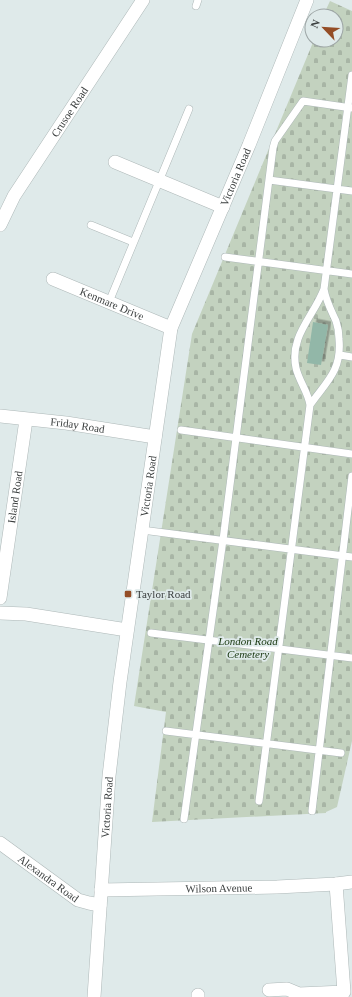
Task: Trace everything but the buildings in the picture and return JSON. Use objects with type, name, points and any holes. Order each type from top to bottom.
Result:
[{"type":"street","name":"Crusoe Road","points":[[0,225],[14,196],[143,0]]},
{"type":"street","name":"Victoria Road","points":[[94,997],[109,776],[171,328],[249,145],[307,0]]},
{"type":"street","points":[[115,162],[223,207]]},
{"type":"street","name":"Kenmare Drive","points":[[53,279],[171,328]]},
{"type":"street","name":"Friday Road","points":[[0,416],[26,420],[66,423],[155,437]]},
{"type":"street","name":"Island Road","points":[[0,598],[26,420]]},
{"type":"street","points":[[0,613],[26,614],[128,630]]},
{"type":"street","name":"Alexandra Road","points":[[0,843],[78,900],[100,904]]},
{"type":"street","name":"Wilson Avenue","points":[[101,890],[277,887],[352,882]]},
{"type":"street","points":[[269,990],[287,990],[299,994],[348,992],[336,884]]},
{"type":"lane","points":[[259,801],[290,549],[310,405],[309,397],[299,378],[294,350],[302,330],[320,300],[324,289],[350,108],[352,75]]},
{"type":"lane","points":[[184,819],[223,540],[275,141],[304,101],[350,108]]},
{"type":"lane","points":[[109,302],[189,109]]},
{"type":"lane","points":[[269,180],[352,190]]},
{"type":"lane","points":[[91,225],[133,242]]},
{"type":"lane","points":[[225,257],[352,274]]},
{"type":"lane","points":[[310,405],[332,376],[340,355],[336,322],[324,289]]},
{"type":"lane","points":[[340,355],[352,356]]},
{"type":"lane","points":[[181,430],[352,454]]},
{"type":"lane","points":[[312,811],[318,750],[331,655],[352,476]]},
{"type":"lane","points":[[142,530],[352,557]]},
{"type":"lane","points":[[151,633],[352,658]]},
{"type":"lane","points":[[166,731],[341,753]]},
{"type":"green space","name":"London Road Cemetery","points":[[330,1],[352,11],[352,741],[337,807],[326,813],[152,822],[166,712],[134,706],[192,334],[311,48],[344,48],[344,8],[327,8]]},
{"type":"place","name":"Taylor Road","points":[[128,594]]}]
